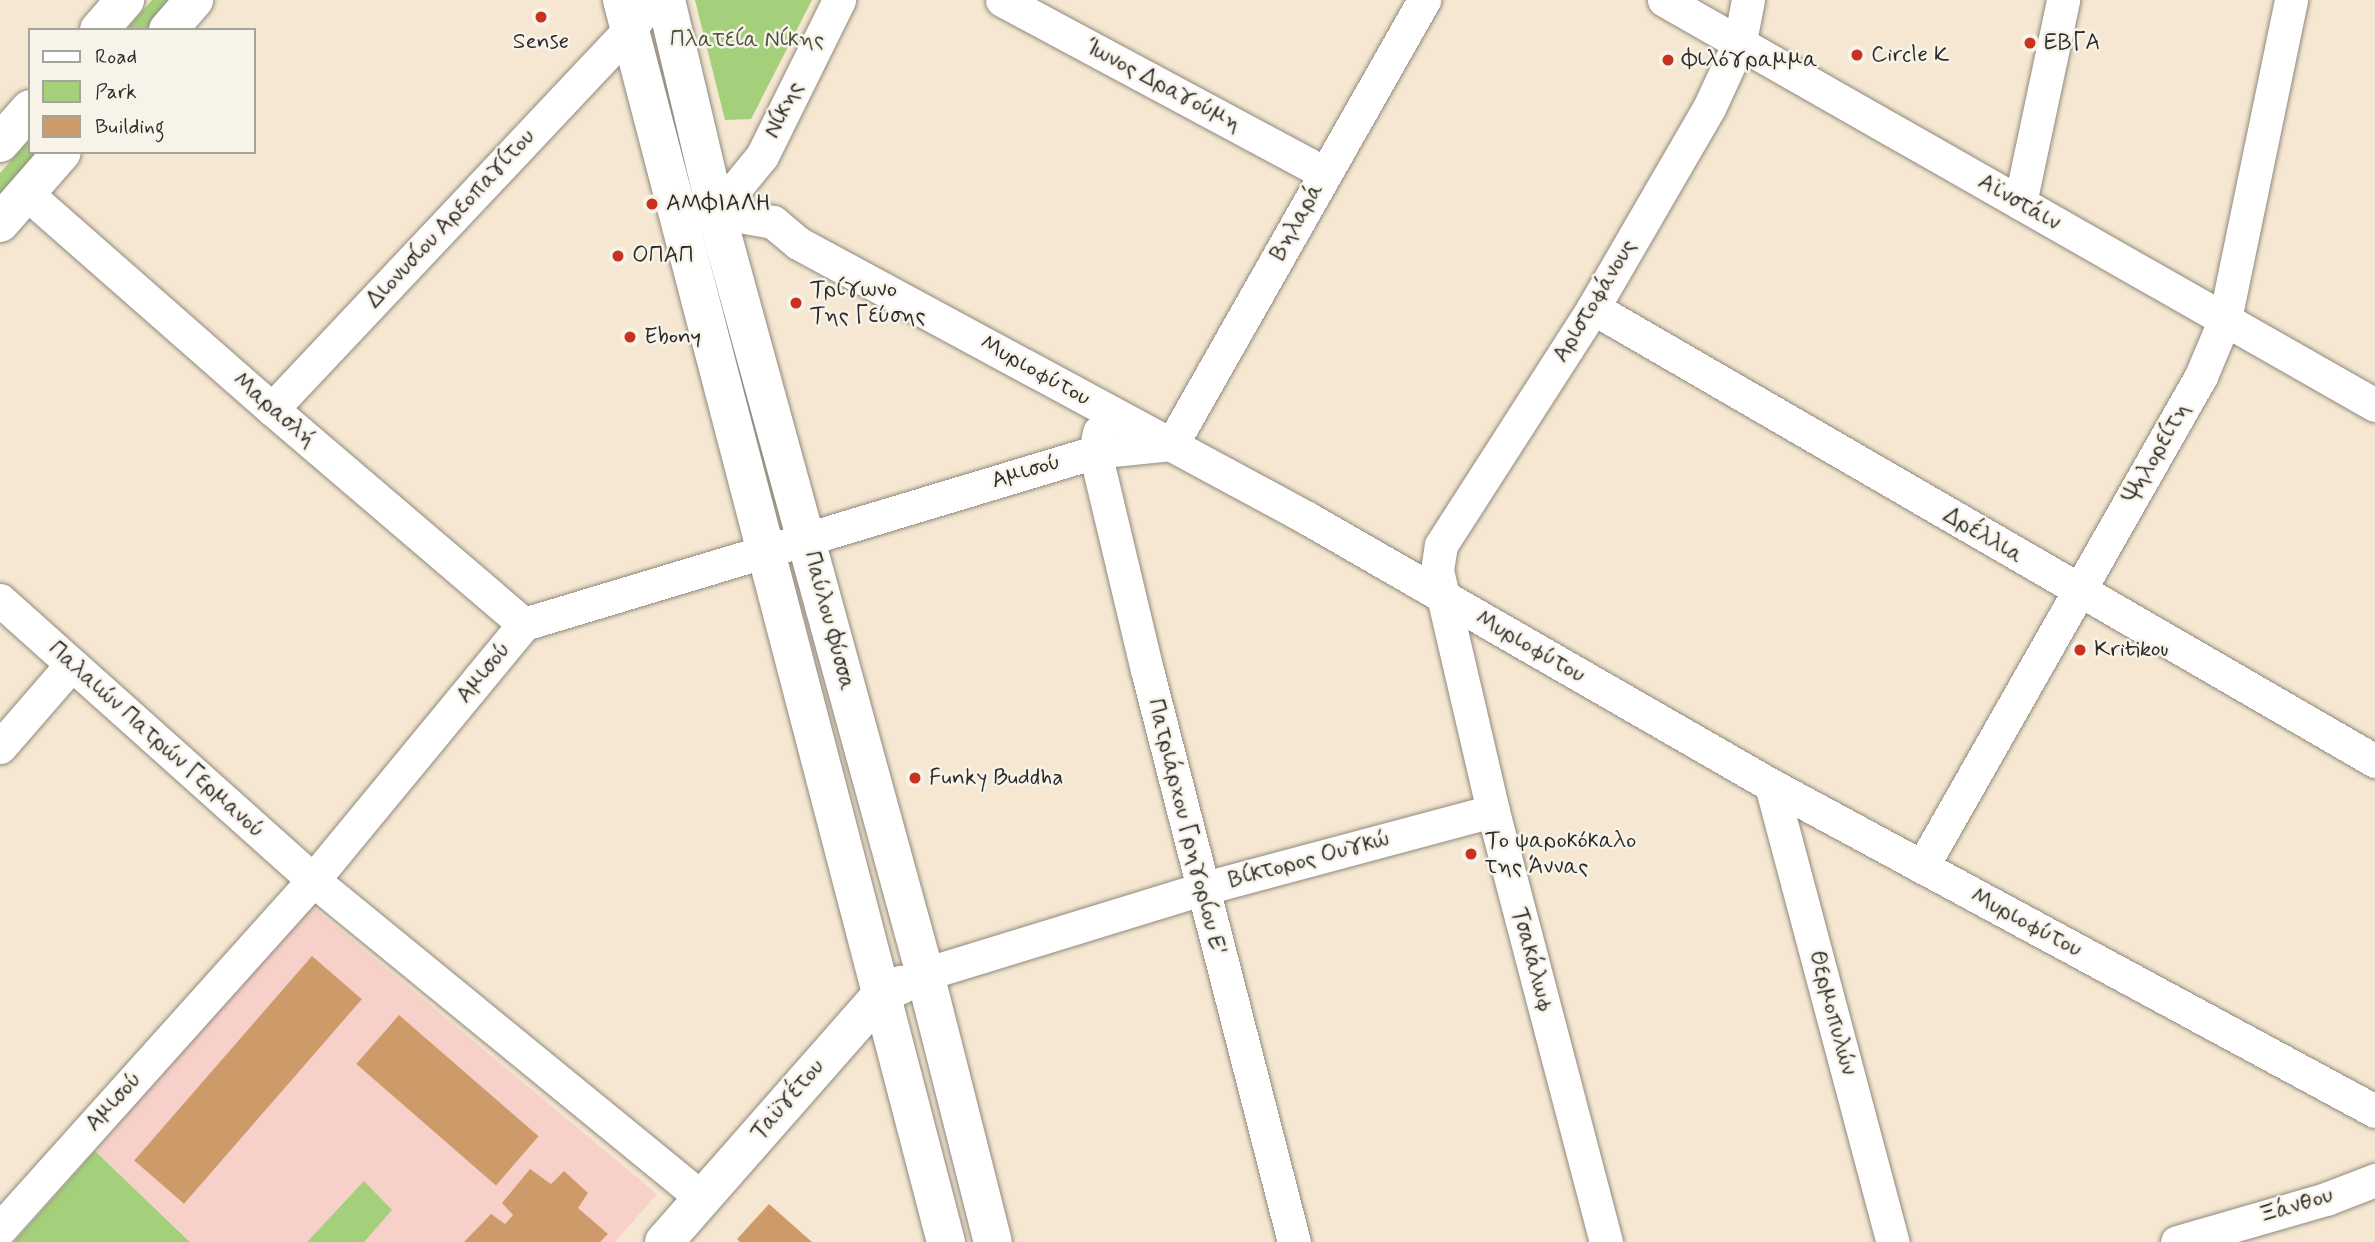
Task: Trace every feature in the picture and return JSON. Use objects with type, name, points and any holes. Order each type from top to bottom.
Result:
[{"type":"street","points":[[101,28],[125,0]]},
{"type":"street","points":[[170,28],[194,0]]},
{"type":"street","name":"Παύλου Φύσσα","points":[[666,0],[680,60],[698,216],[764,551],[883,993],[946,1242]]},
{"type":"street","name":"Νίκης","points":[[698,216],[762,156],[839,0]]},
{"type":"street","name":"Ίωνος Δραγούμη","points":[[1002,0],[1325,173]]},
{"type":"street","name":"Βηλαρά","points":[[1172,444],[1424,0]]},
{"type":"street","name":"Αϊνστάιν","points":[[1664,0],[2375,405]]},
{"type":"street","name":"Αριστοφάνους","points":[[1441,595],[1437,570],[1441,545],[1593,308],[1709,108],[1740,41],[1748,0]]},
{"type":"street","points":[[2020,203],[2063,0]]},
{"type":"street","name":"Ψηλορείτη","points":[[1922,867],[2201,376],[2225,319],[2291,0]]},
{"type":"street","points":[[635,10],[666,41],[680,60]]},
{"type":"street","name":"Παύλου Φύσσα","points":[[635,10],[698,216],[807,538],[925,974],[993,1242]]},
{"type":"street","name":"Διονυσίου Αρεοπαγίτου","points":[[272,409],[635,10]]},
{"type":"street","points":[[0,143],[28,111]]},
{"type":"street","points":[[0,223],[60,154]]},
{"type":"street","name":"Μαρασλή","points":[[26,193],[272,409],[524,624]]},
{"type":"street","name":"Μυριοφύτου","points":[[698,216],[773,222],[798,243],[1172,444],[1771,785],[2375,1111]]},
{"type":"street","name":"Δρέλλια","points":[[1593,308],[2079,592],[2375,761]]},
{"type":"street","name":"Πατριάρχου Γρηγορίου Ε'","points":[[1104,409],[1095,452],[1201,889],[1294,1242]]},
{"type":"street","name":"Αμισού","points":[[0,1229],[313,880],[524,624],[1095,452],[1172,444]]},
{"type":"street","name":"Τσακάλωφ","points":[[1441,595],[1493,811],[1606,1242]]},
{"type":"street","name":"Παλαιών Πατρών Γερμανού","points":[[0,600],[313,880],[702,1198]]},
{"type":"street","points":[[0,747],[71,665]]},
{"type":"street","name":"Θερμοπυλών","points":[[1771,785],[1894,1242]]},
{"type":"street","name":"Βίκτορος Ουγκώ","points":[[925,974],[1201,889],[1493,811]]},
{"type":"street","name":"Ταϋγέτου","points":[[663,1242],[883,993],[925,974]]},
{"type":"street","name":"Ξάνθου","points":[[2177,1242],[2326,1199],[2375,1180]]},
{"type":"shaded area","points":[[308,903],[657,1194],[615,1242],[191,1242],[95,1151]]},
{"type":"green space","points":[[152,0],[181,0],[158,28],[128,28]]},
{"type":"green space","name":"Πλατεία Νίκης","points":[[695,0],[812,0],[751,119],[725,120]]},
{"type":"green space","points":[[28,141],[28,154],[49,154],[0,212],[0,173]]},
{"type":"green space","points":[[95,1151],[190,1242],[14,1242]]},
{"type":"green space","points":[[364,1181],[392,1210],[364,1242],[307,1242]]},
{"type":"building","points":[[312,956],[362,999],[184,1204],[134,1161]]},
{"type":"building","points":[[399,1015],[539,1136],[496,1185],[356,1064]]},
{"type":"building","points":[[530,1169],[551,1184],[564,1171],[588,1193],[578,1208],[608,1234],[600,1242],[464,1242],[491,1214],[505,1224],[513,1215],[502,1203]]},
{"type":"building","points":[[769,1204],[812,1242],[740,1242],[737,1239]]},
{"type":"place","name":"Sense","points":[[541,17]]},
{"type":"place","name":"ΕΒΓΑ","points":[[2030,43]]},
{"type":"place","name":"Circle K","points":[[1857,55]]},
{"type":"place","name":"Φιλόγραμμα","points":[[1668,60]]},
{"type":"place","name":"ΑΜΦΙΑΛΗ","points":[[652,204]]},
{"type":"place","name":"ΟΠΑΠ","points":[[618,256]]},
{"type":"place","name":"Τρίγωνο Της Γεύσης","points":[[796,303]]},
{"type":"place","name":"Ebony","points":[[630,337]]},
{"type":"place","name":"Kritikou","points":[[2080,650]]},
{"type":"place","name":"Funky Buddha","points":[[915,778]]},
{"type":"place","name":"Το ψαροκόκαλο της Άννας","points":[[1471,854]]}]
